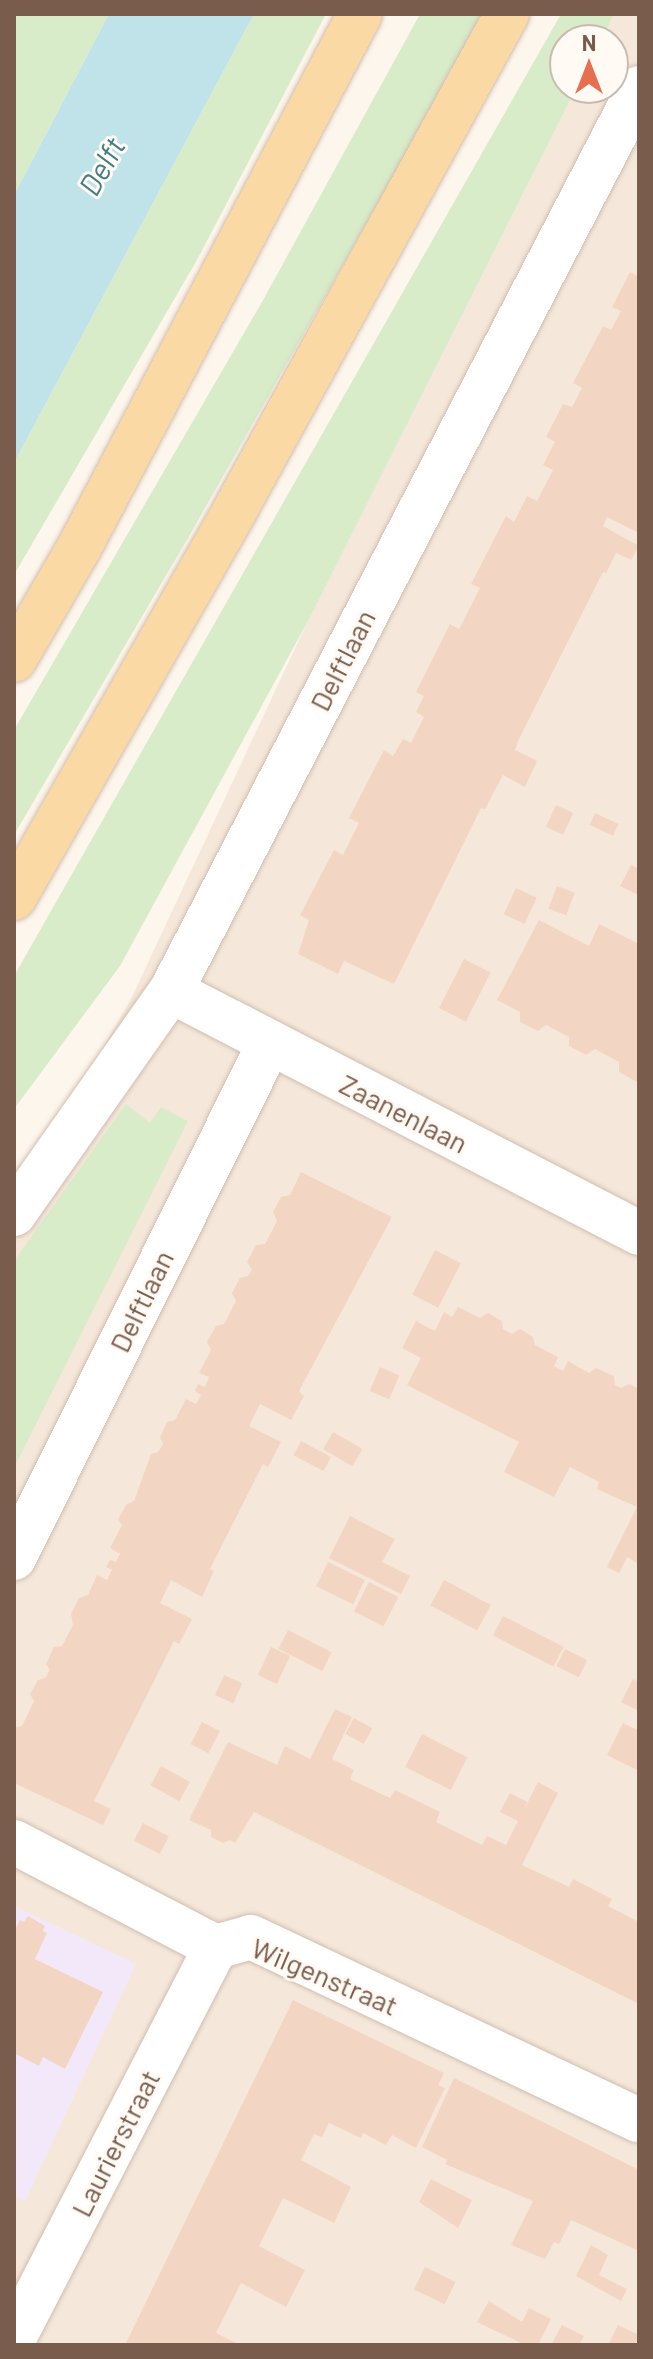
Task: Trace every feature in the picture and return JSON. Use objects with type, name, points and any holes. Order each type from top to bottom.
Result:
[{"type":"main road","points":[[14,660],[79,548],[360,14]]},
{"type":"main road","points":[[14,898],[235,510],[507,14]]},
{"type":"street","name":"Delftlaan","points":[[14,1214],[171,991],[639,88]]},
{"type":"street","name":"Zaanenlaan","points":[[171,991],[639,1233]]},
{"type":"street","name":"Delftlaan","points":[[14,1558],[269,1044]]},
{"type":"street","name":"Wilgenstraat","points":[[14,1842],[216,1947],[251,1937],[639,2120]]},
{"type":"street","name":"Laurierstraat","points":[[14,2338],[216,1947]]},
{"type":"shaded area","points":[[592,14],[639,14],[639,2345],[14,2345],[14,1205],[131,999],[550,104],[629,104],[629,24],[587,24]]},
{"type":"shaded area","points":[[14,1906],[136,1964],[25,2201],[14,2196]]},
{"type":"green space","points":[[14,14],[109,14],[14,195]]},
{"type":"green space","points":[[254,14],[326,14],[197,260],[14,575],[14,463]]},
{"type":"green space","points":[[420,14],[485,14],[188,538],[14,835],[14,730],[262,302]]},
{"type":"green space","points":[[561,14],[614,14],[609,24],[555,24]]},
{"type":"green space","points":[[549,35],[549,104],[568,104],[309,619],[120,966],[14,1109],[14,976]]},
{"type":"green space","points":[[126,1104],[150,1123],[161,1107],[188,1121],[14,1468],[14,1261]]},
{"type":"water","name":"Delft","points":[[109,14],[254,14],[14,463],[14,195]]},
{"type":"building","points":[[630,272],[639,277],[639,533],[607,517],[603,526],[639,546],[631,560],[616,553],[606,573],[603,572],[515,750],[537,761],[525,787],[503,775],[485,809],[481,808],[394,984],[344,961],[338,974],[298,954],[309,920],[300,915],[334,850],[343,855],[359,823],[349,818],[384,750],[393,756],[403,739],[411,743],[424,717],[416,712],[424,696],[416,692],[450,624],[459,629],[480,588],[471,584],[506,516],[514,522],[527,496],[537,501],[553,470],[543,465],[555,442],[546,437],[563,404],[572,407],[582,388],[573,383],[603,326],[611,330],[621,311],[612,307]]},
{"type":"building","points":[[556,805],[573,813],[563,835],[546,827]]},
{"type":"building","points":[[595,813],[619,824],[613,836],[590,825]]},
{"type":"building","points":[[631,865],[639,869],[638,895],[620,886]]},
{"type":"building","points":[[557,886],[575,893],[566,915],[548,908]]},
{"type":"building","points":[[516,888],[537,898],[525,924],[504,914]]},
{"type":"building","points":[[539,920],[589,946],[599,924],[639,944],[637,1082],[619,1072],[619,1062],[595,1049],[586,1055],[569,1046],[569,1037],[546,1025],[538,1031],[520,1022],[520,1012],[497,1000]]},
{"type":"building","points":[[464,959],[491,973],[466,1022],[439,1008]]},
{"type":"building","points":[[301,1172],[392,1217],[299,1391],[304,1396],[291,1420],[260,1404],[249,1426],[281,1442],[268,1467],[263,1464],[210,1569],[214,1571],[202,1597],[171,1580],[160,1603],[192,1619],[179,1644],[174,1641],[94,1801],[111,1809],[103,1825],[14,1783],[14,1728],[22,1726],[34,1701],[30,1694],[38,1680],[45,1678],[50,1670],[46,1664],[54,1647],[62,1646],[73,1625],[71,1614],[79,1598],[88,1595],[97,1575],[107,1580],[112,1570],[106,1567],[110,1560],[116,1562],[120,1554],[110,1548],[122,1525],[118,1519],[126,1505],[134,1501],[151,1454],[158,1452],[163,1444],[160,1437],[167,1422],[175,1420],[186,1399],[196,1404],[201,1395],[195,1391],[198,1384],[205,1387],[209,1377],[199,1373],[211,1350],[207,1342],[216,1326],[224,1324],[236,1301],[232,1293],[240,1278],[248,1276],[252,1270],[247,1262],[256,1245],[265,1244],[277,1221],[273,1212],[281,1197],[290,1195]]},
{"type":"building","points":[[435,1250],[461,1263],[438,1308],[412,1295]]},
{"type":"building","points":[[458,1307],[480,1318],[488,1313],[502,1321],[503,1329],[512,1334],[520,1329],[533,1337],[535,1345],[558,1357],[554,1366],[563,1371],[568,1361],[589,1373],[596,1368],[614,1376],[615,1385],[621,1388],[629,1384],[639,1389],[639,1564],[627,1557],[619,1573],[607,1567],[637,1507],[597,1489],[599,1482],[570,1467],[554,1497],[504,1472],[519,1442],[407,1385],[421,1358],[402,1348],[416,1321],[435,1331],[444,1312],[452,1317]]},
{"type":"building","points":[[380,1367],[399,1375],[389,1399],[370,1391]]},
{"type":"building","points":[[333,1432],[362,1449],[352,1466],[323,1449]]},
{"type":"building","points":[[301,1441],[331,1457],[324,1471],[293,1455]]},
{"type":"building","points":[[350,1516],[395,1539],[382,1562],[410,1576],[401,1594],[329,1558]]},
{"type":"building","points":[[328,1562],[365,1580],[353,1604],[316,1586]]},
{"type":"building","points":[[444,1580],[491,1605],[477,1630],[430,1606]]},
{"type":"building","points":[[369,1582],[398,1597],[383,1626],[354,1611]]},
{"type":"building","points":[[503,1616],[564,1647],[554,1666],[493,1636]]},
{"type":"building","points":[[288,1630],[332,1652],[322,1671],[278,1649]]},
{"type":"building","points":[[271,1647],[290,1656],[277,1684],[258,1675]]},
{"type":"building","points":[[565,1649],[587,1660],[579,1677],[556,1666]]},
{"type":"building","points":[[224,1675],[242,1683],[233,1703],[215,1695]]},
{"type":"building","points":[[633,1679],[639,1682],[639,1711],[621,1702]]},
{"type":"building","points":[[335,1709],[352,1717],[332,1759],[354,1770],[350,1779],[390,1798],[395,1790],[440,1812],[436,1822],[482,1845],[487,1836],[506,1845],[518,1821],[500,1812],[510,1793],[527,1802],[524,1810],[538,1782],[558,1793],[522,1865],[569,1887],[573,1879],[612,1899],[608,1906],[639,1922],[639,2004],[254,1812],[235,1843],[230,1840],[223,1843],[211,1837],[211,1830],[189,1820],[228,1742],[277,1765],[285,1746],[310,1759]]},
{"type":"building","points":[[354,1718],[372,1728],[364,1744],[345,1734]]},
{"type":"building","points":[[202,1722],[220,1731],[208,1753],[191,1744]]},
{"type":"building","points":[[623,1723],[639,1731],[639,1771],[607,1755]]},
{"type":"building","points":[[422,1734],[467,1757],[451,1790],[405,1767]]},
{"type":"building","points":[[161,1766],[190,1782],[179,1801],[150,1785]]},
{"type":"building","points":[[143,1823],[169,1836],[160,1854],[134,1841]]},
{"type":"building","points":[[28,1916],[45,1926],[43,1931],[47,1933],[35,1959],[103,1992],[65,2069],[43,2057],[39,2066],[14,2053],[14,1932],[20,1920],[24,1922]]},
{"type":"building","points":[[293,2000],[444,2073],[438,2085],[445,2088],[416,2148],[392,2135],[386,2145],[363,2133],[361,2138],[329,2123],[322,2137],[314,2134],[301,2160],[351,2187],[334,2223],[283,2198],[259,2246],[305,2270],[286,2307],[241,2283],[216,2333],[240,2345],[125,2345]]},
{"type":"building","points":[[454,2078],[639,2170],[639,2251],[571,2220],[559,2244],[554,2242],[545,2259],[511,2245],[533,2201],[445,2164],[447,2160],[422,2147]]},
{"type":"building","points":[[431,2179],[472,2200],[458,2228],[419,2202]]},
{"type":"building","points":[[591,2245],[608,2255],[599,2275],[627,2289],[621,2301],[576,2276]]},
{"type":"building","points":[[425,2267],[456,2282],[445,2304],[414,2289]]},
{"type":"building","points":[[489,2301],[522,2322],[529,2308],[551,2319],[538,2345],[525,2345],[477,2322]]},
{"type":"building","points":[[562,2325],[584,2336],[579,2345],[551,2345]]},
{"type":"building","points":[[618,2325],[639,2335],[635,2345],[608,2345]]}]
